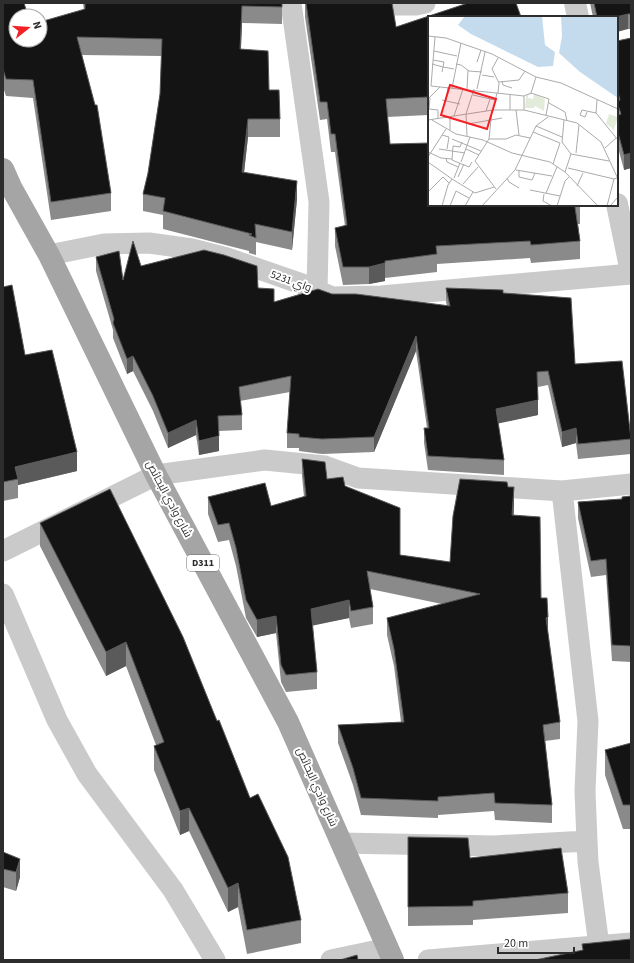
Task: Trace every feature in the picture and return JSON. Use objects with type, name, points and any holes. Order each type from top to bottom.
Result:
[{"type":"main road","name":"شارع وادي البحائص","points":[[6,182],[49,255],[156,475],[288,722],[391,954]]},
{"type":"street","points":[[346,5],[416,5],[426,3]]},
{"type":"street","points":[[576,3],[578,16]]},
{"type":"street","points":[[296,4],[318,202],[317,291]]},
{"type":"street","points":[[617,206],[631,273]]},
{"type":"street","name":"واي 5231","points":[[49,255],[104,244],[149,243],[192,249],[227,258],[302,284],[332,297],[381,296],[631,273]]},
{"type":"street","points":[[3,551],[156,475],[265,460],[325,466],[358,478],[562,491],[631,484]]},
{"type":"street","points":[[562,491],[588,721],[585,791],[588,862],[600,946]]},
{"type":"street","points":[[3,594],[57,720],[87,774],[174,890],[215,960]]},
{"type":"street","points":[[341,843],[494,846],[587,841]]},
{"type":"street","points":[[428,960],[631,943]]},
{"type":"street","points":[[331,960],[391,954]]},
{"type":"building","points":[[3,3],[24,3],[26,8],[8,8],[8,48],[48,48],[48,20],[85,9],[85,3],[282,3],[282,7],[242,6],[240,49],[268,51],[269,90],[279,90],[280,119],[248,119],[242,172],[297,181],[292,232],[255,224],[256,238],[249,235],[252,234],[163,211],[165,198],[143,194],[148,173],[160,94],[162,39],[77,37],[95,105],[97,105],[111,193],[51,202],[33,80],[6,79],[3,69]]},
{"type":"building","points":[[306,3],[392,3],[396,27],[428,16],[428,97],[386,99],[390,144],[428,143],[428,206],[580,206],[575,207],[580,241],[531,245],[530,241],[436,246],[437,254],[385,261],[385,263],[369,267],[343,267],[335,228],[347,225],[335,134],[331,134],[327,102],[320,102]]},
{"type":"building","points":[[468,3],[516,3],[521,16],[429,16]]},
{"type":"building","points":[[594,3],[631,3],[631,14],[618,16],[597,16]]},
{"type":"building","points":[[631,38],[631,153],[624,155],[618,133],[618,116],[621,114],[618,105],[618,101],[620,100],[618,93],[618,41]]},
{"type":"building","points":[[133,241],[141,266],[204,250],[257,266],[258,288],[274,289],[274,302],[318,289],[332,294],[356,294],[450,306],[446,288],[503,290],[503,293],[571,298],[575,364],[622,361],[631,439],[578,444],[576,428],[562,432],[548,371],[537,372],[538,400],[496,409],[504,460],[428,456],[424,428],[429,428],[416,336],[374,437],[322,439],[299,437],[299,434],[287,433],[291,376],[239,387],[242,415],[218,416],[219,436],[199,441],[196,420],[168,433],[153,396],[133,356],[127,359],[113,323],[114,319],[96,257],[119,251],[123,280]]},
{"type":"building","points":[[12,285],[25,355],[52,350],[77,452],[15,467],[18,479],[3,482],[3,287]]},
{"type":"building","points":[[302,459],[325,462],[327,479],[343,477],[345,486],[400,508],[400,555],[450,562],[453,516],[460,479],[507,482],[508,487],[514,487],[512,515],[540,517],[541,598],[547,598],[548,617],[546,618],[560,722],[543,725],[552,805],[495,803],[494,793],[438,797],[438,801],[361,798],[353,768],[338,725],[404,722],[394,649],[387,618],[480,594],[367,571],[373,607],[351,611],[349,600],[311,609],[317,672],[286,675],[281,665],[276,616],[257,620],[246,600],[236,548],[229,523],[218,525],[208,497],[265,483],[271,506],[306,496]]},
{"type":"building","points":[[110,489],[183,637],[217,721],[219,720],[250,798],[258,794],[288,857],[301,920],[247,930],[238,883],[228,888],[189,808],[180,811],[154,746],[164,742],[126,642],[106,652],[40,523]]},
{"type":"building","points":[[631,496],[631,646],[612,645],[606,559],[591,561],[578,502],[622,499],[622,497]]},
{"type":"building","points":[[631,743],[631,805],[623,805],[605,750]]},
{"type":"building","points":[[408,837],[468,838],[470,858],[561,848],[568,893],[473,901],[473,906],[408,907]]},
{"type":"building","points":[[3,852],[20,859],[16,872],[3,869]]},
{"type":"building","points":[[631,939],[631,960],[535,960],[583,950],[582,944]]},
{"type":"building","points":[[357,955],[358,960],[340,960]]}]
